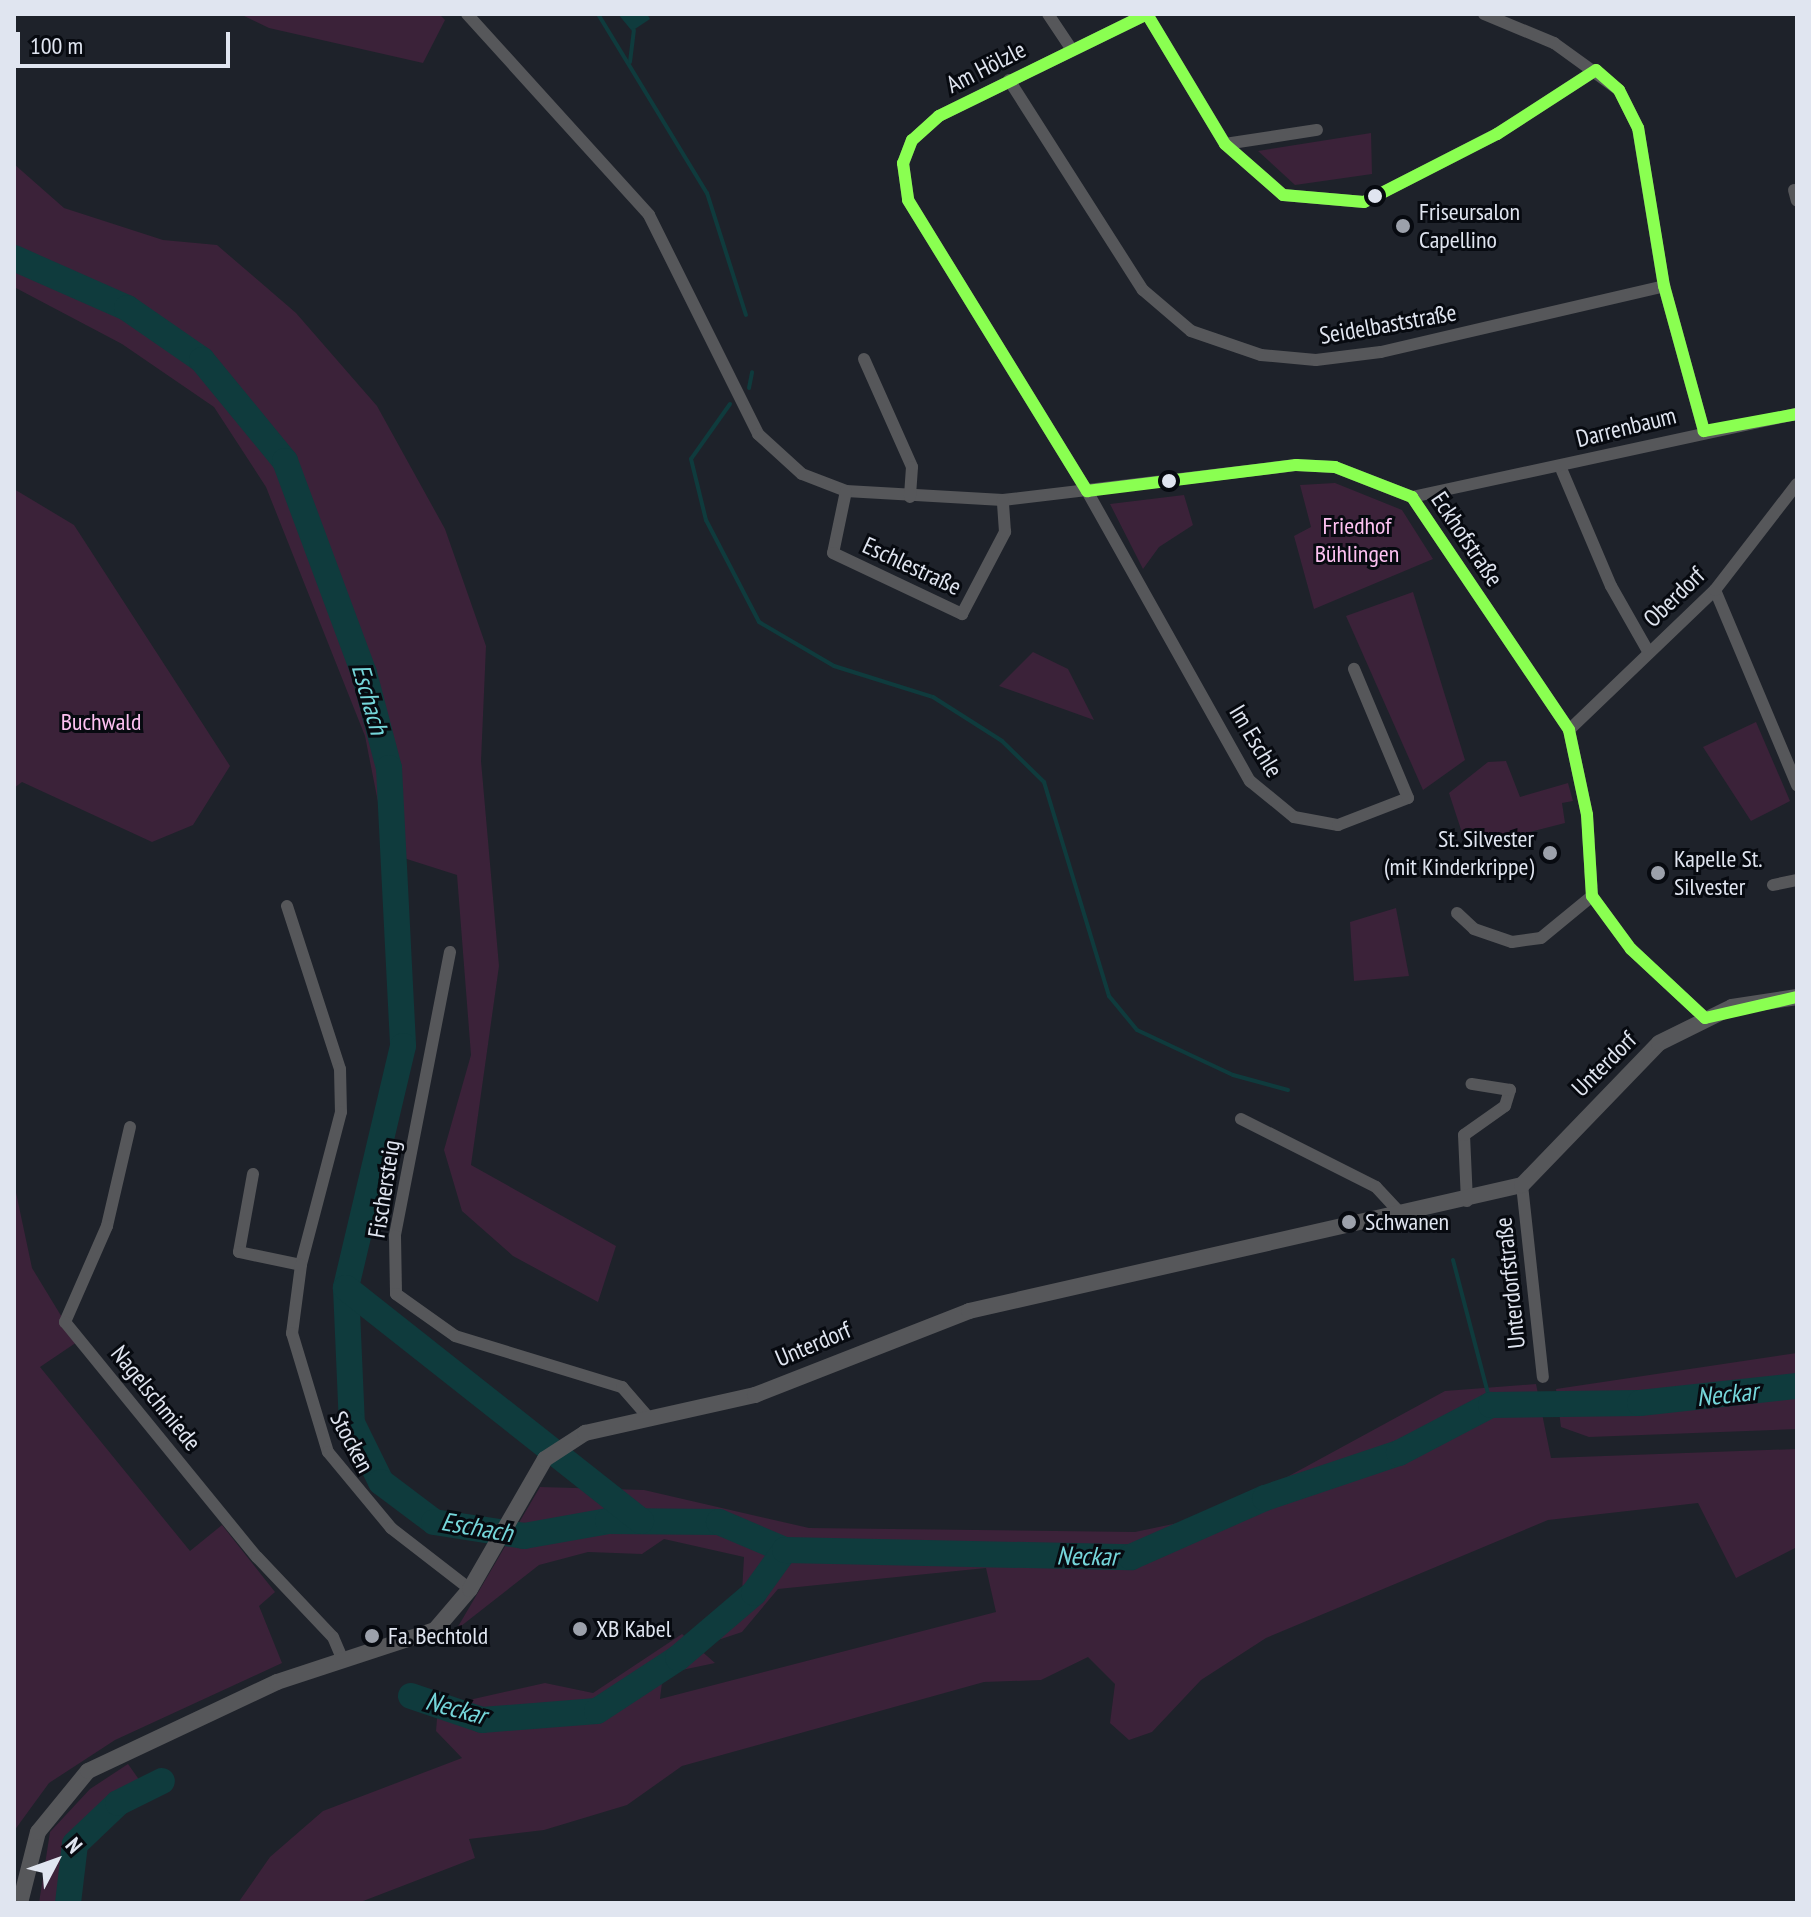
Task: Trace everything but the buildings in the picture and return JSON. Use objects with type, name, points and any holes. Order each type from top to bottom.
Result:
[{"type":"street","name":"Eckhofstraße","points":[[467,14],[649,215],[758,434],[802,474],[846,491],[1003,500],[1296,465],[1335,467],[1412,497],[1569,730],[1587,815],[1592,896]]},
{"type":"street","points":[[1048,14],[1072,50]]},
{"type":"street","points":[[1147,14],[1225,144],[1283,195],[1364,202],[1497,134],[1596,70]]},
{"type":"street","name":"Am Hölzle","points":[[1087,491],[908,200],[903,163],[912,140],[939,116],[1147,14]]},
{"type":"street","points":[[1484,14],[1554,43],[1596,70],[1619,90],[1638,128],[1664,286],[1704,431]]},
{"type":"street","name":"Seidelbaststraße","points":[[1009,80],[1143,290],[1191,331],[1261,355],[1316,360],[1381,352],[1664,286]]},
{"type":"street","points":[[1225,144],[1317,130]]},
{"type":"street","points":[[864,359],[912,467],[910,497]]},
{"type":"street","name":"Darrenbaum","points":[[1412,497],[1704,431],[1797,414]]},
{"type":"street","name":"Darrenbaum","points":[[1560,466],[1611,586],[1648,651]]},
{"type":"street","name":"Oberdorf","points":[[1569,730],[1715,590],[1797,484]]},
{"type":"street","name":"Eschlestraße","points":[[846,491],[833,553],[962,614],[1005,532],[1003,500]]},
{"type":"street","name":"Im Eschle","points":[[1087,491],[1250,781],[1294,817],[1338,825],[1408,798],[1354,669]]},
{"type":"street","points":[[1715,590],[1797,785]]},
{"type":"street","points":[[1773,885],[1797,880]]},
{"type":"street","points":[[1457,913],[1474,929],[1512,942],[1541,938],[1592,896],[1631,949],[1705,1018]]},
{"type":"street","name":"Stocken","points":[[287,906],[340,1069],[341,1112],[301,1265],[292,1333],[328,1452],[391,1528],[470,1589]]},
{"type":"street","name":"Fischersteig","points":[[450,952],[395,1236],[396,1294],[455,1336],[622,1387],[646,1415]]},
{"type":"street","name":"Unterdorf","points":[[20,1903],[38,1832],[88,1771],[277,1682],[435,1630],[470,1589],[509,1514],[549,1456],[566,1443],[646,1415],[755,1395],[969,1311],[1175,1259],[1467,1201],[1522,1185],[1613,1083],[1659,1043],[1705,1018],[1797,997]]},
{"type":"street","points":[[1467,1201],[1464,1135],[1505,1106],[1510,1090],[1496,1082],[1471,1084]]},
{"type":"street","points":[[1241,1119],[1376,1187],[1401,1214]]},
{"type":"street","name":"Nagelschmiede","points":[[130,1127],[107,1226],[65,1322],[257,1557],[333,1637],[343,1661]]},
{"type":"street","points":[[253,1174],[239,1252],[301,1265]]},
{"type":"street","name":"Unterdorfstraße","points":[[1522,1185],[1543,1377]]},
{"type":"green space","points":[[240,14],[439,14],[445,20],[423,63],[269,28]]},
{"type":"green space","points":[[1371,133],[1372,174],[1295,185],[1258,151]]},
{"type":"green space","points":[[14,164],[64,208],[163,240],[217,245],[296,313],[377,406],[445,529],[486,646],[481,761],[499,966],[471,1165],[616,1246],[598,1302],[513,1256],[462,1211],[444,1150],[471,1055],[457,875],[388,853],[365,736],[266,487],[214,407],[122,344],[14,287]]},
{"type":"green space","name":"Friedhof Bühlingen","points":[[1335,483],[1402,510],[1433,559],[1314,609],[1294,536],[1311,527],[1300,485]]},
{"type":"green space","name":"Buchwald","points":[[14,489],[74,525],[230,766],[193,825],[152,842],[22,782],[14,788]]},
{"type":"green space","points":[[1184,495],[1193,525],[1159,547],[1143,569],[1110,504]]},
{"type":"green space","points":[[1413,592],[1465,760],[1423,790],[1346,616]]},
{"type":"green space","points":[[1033,652],[1068,669],[1094,720],[999,686]]},
{"type":"green space","points":[[1756,722],[1790,801],[1751,821],[1703,747]]},
{"type":"green space","points":[[1506,761],[1520,797],[1568,783],[1573,801],[1562,803],[1565,823],[1467,848],[1449,793],[1488,762]]},
{"type":"green space","points":[[1396,908],[1409,976],[1354,981],[1350,922]]},
{"type":"green space","points":[[14,1183],[32,1268],[77,1342],[40,1367],[190,1551],[222,1525],[275,1592],[259,1606],[282,1663],[115,1740],[49,1783],[14,1831]]},
{"type":"green space","points":[[1797,1353],[1797,1429],[1589,1437],[1561,1427],[1556,1389]]},
{"type":"green space","points":[[1536,1384],[1551,1458],[1797,1449],[1797,1547],[1736,1578],[1698,1503],[1548,1520],[1266,1638],[1201,1680],[1152,1732],[1129,1740],[1110,1723],[1115,1684],[1088,1657],[1041,1680],[984,1682],[682,1766],[627,1805],[544,1830],[469,1839],[475,1858],[358,1903],[238,1903],[270,1857],[323,1811],[462,1758],[436,1731],[438,1707],[545,1683],[593,1693],[682,1634],[715,1663],[663,1674],[660,1699],[996,1612],[986,1568],[778,1589],[742,1632],[715,1641],[699,1625],[742,1592],[744,1557],[664,1539],[642,1554],[588,1552],[539,1565],[456,1630],[540,1487],[644,1490],[809,1528],[1135,1532],[1192,1520],[1276,1483],[1445,1391]]},
{"type":"green space","points":[[128,1764],[147,1791],[81,1840],[71,1882],[75,1903],[39,1903],[50,1832],[90,1789]]},
{"type":"shaded area","points":[[618,14],[647,14],[650,19],[632,31]]},
{"type":"waterway","points":[[598,14],[707,193],[746,315]]},
{"type":"waterway","points":[[630,62],[634,30]]},
{"type":"waterway","name":"Eschach","points":[[14,258],[127,308],[202,360],[285,461],[364,673],[389,768],[403,1046],[346,1288],[352,1423],[381,1482],[434,1522],[524,1536],[608,1521],[719,1522],[785,1550]]},
{"type":"waterway","points":[[749,388],[752,372]]},
{"type":"waterway","points":[[730,404],[691,459],[706,520],[759,622],[834,666],[933,697],[1002,741],[1044,782],[1109,996],[1137,1030],[1233,1075],[1288,1090]]},
{"type":"waterway","points":[[1453,1260],[1491,1405]]},
{"type":"waterway","name":"Eschach","points":[[346,1288],[641,1521]]},
{"type":"waterway","name":"Neckar","points":[[411,1696],[482,1720],[597,1711],[678,1658],[754,1593],[785,1550],[1131,1557],[1265,1498],[1399,1453],[1491,1405],[1640,1403],[1797,1386]]},
{"type":"waterway","name":"Neckar","points":[[68,1903],[75,1844],[118,1803],[162,1781]]},
{"type":"transit line","points":[[1797,414],[1704,431],[1664,286],[1638,128],[1619,90],[1596,70],[1497,134],[1364,202],[1283,195],[1225,144],[1147,14],[939,116],[912,140],[903,163],[908,200],[1087,491],[1296,465],[1335,467],[1412,497],[1569,730],[1587,815],[1592,896],[1631,949],[1705,1018],[1797,997]]},
{"type":"place","name":"Friseursalon Capellino","points":[[1403,226]]},
{"type":"place","name":"St. Silvester (mit Kinderkrippe)","points":[[1550,853]]},
{"type":"place","name":"Kapelle St. Silvester","points":[[1658,873]]},
{"type":"place","name":"Schwanen","points":[[1349,1222]]},
{"type":"place","name":"XB Kabel","points":[[580,1629]]},
{"type":"place","name":"Fa. Bechtold","points":[[372,1636]]}]
